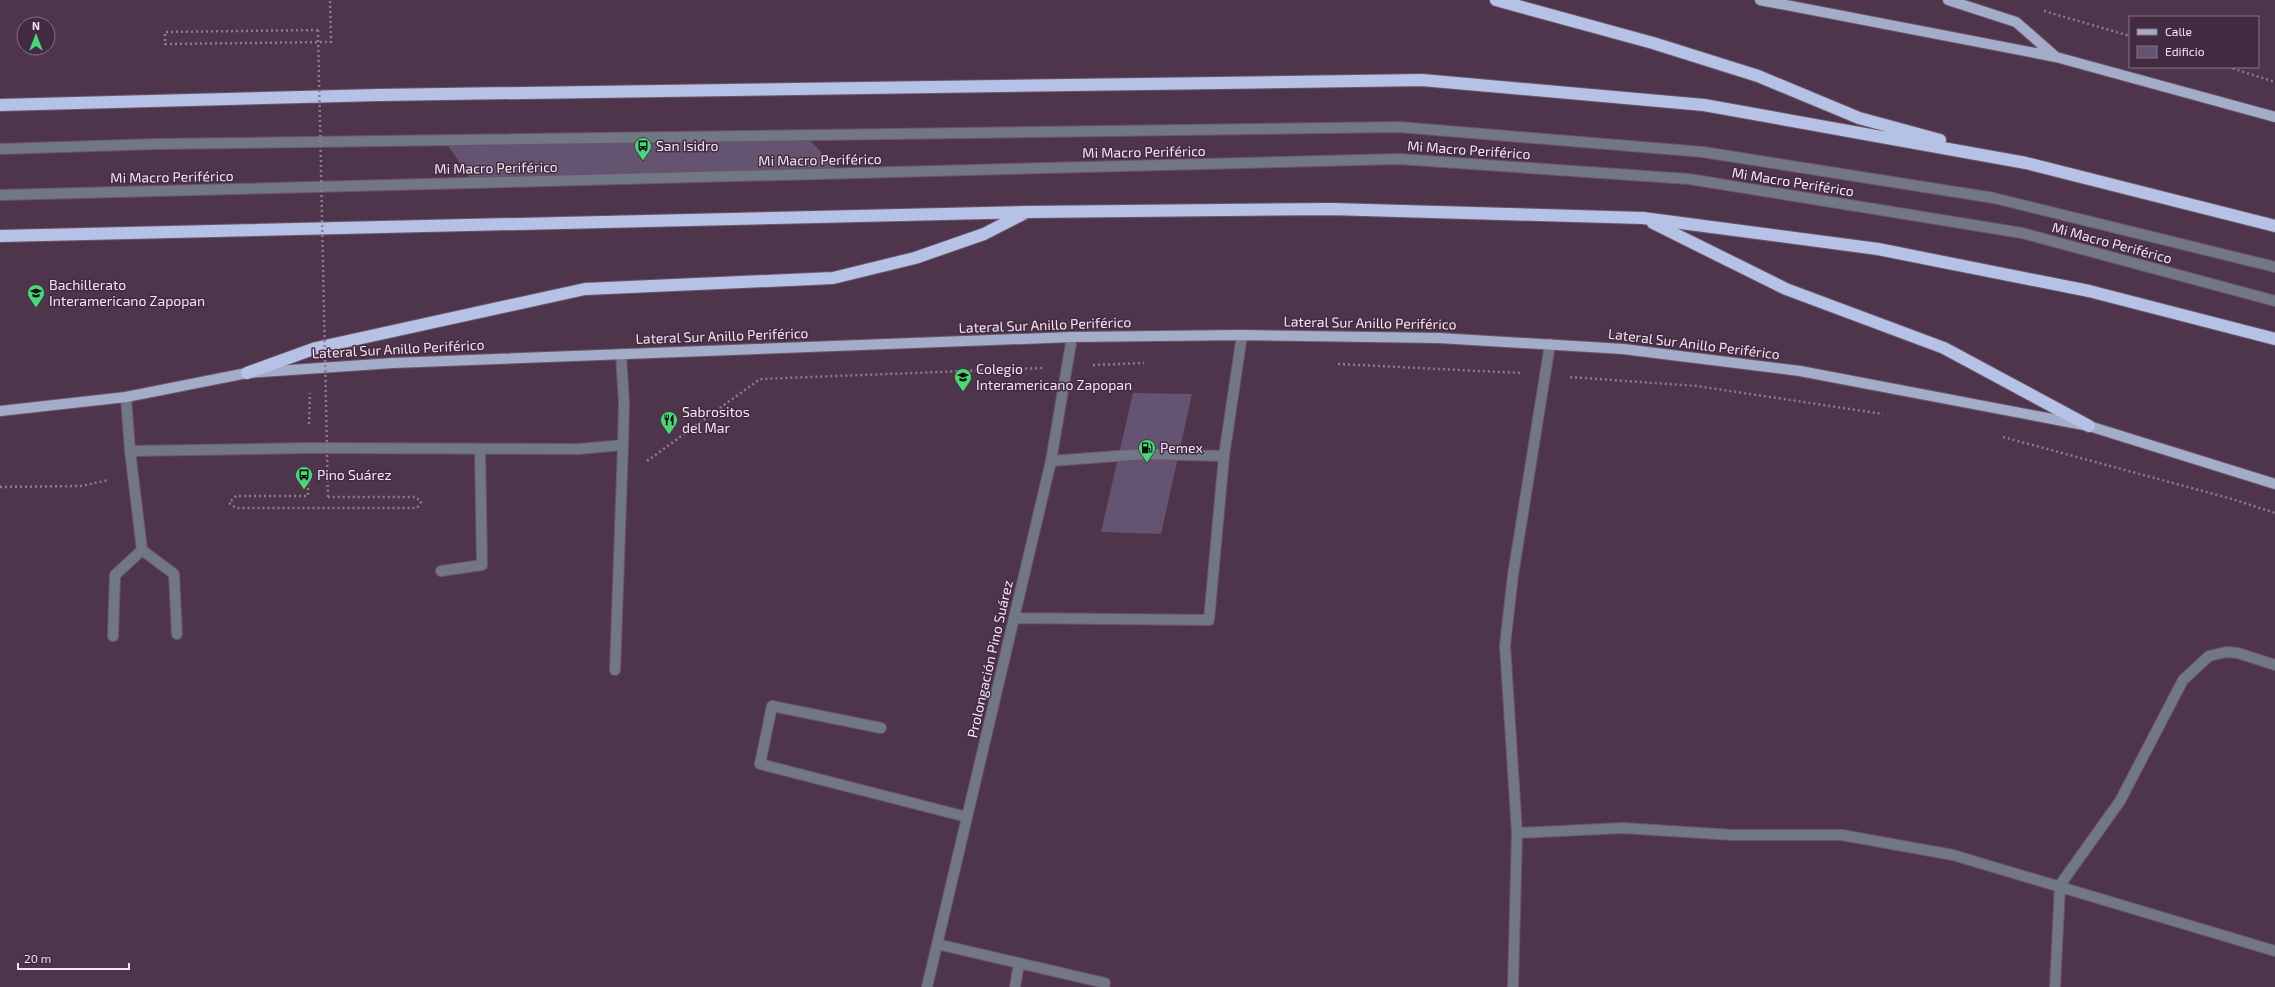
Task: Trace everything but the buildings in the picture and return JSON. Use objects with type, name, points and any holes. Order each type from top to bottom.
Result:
[{"type":"highway","points":[[1496,0],[1653,43],[1758,76],[1859,118],[2026,163],[2275,226]]},
{"type":"highway","points":[[0,105],[378,95],[1422,80],[1704,105],[2026,163]]},
{"type":"highway","points":[[0,236],[1028,212],[1331,209],[1643,218],[1878,249],[2088,291],[2275,339]]},
{"type":"highway","points":[[247,373],[316,348],[585,289],[833,278],[915,258],[984,234],[1028,212]]},
{"type":"highway","points":[[1643,218],[1786,289],[1944,348],[2088,426]]},
{"type":"main road","points":[[1760,0],[2056,56],[2275,117]]},
{"type":"main road","points":[[1948,0],[2016,22],[2056,56]]},
{"type":"main road","name":"Lateral Sur Anillo Periférico","points":[[0,411],[126,397],[247,373],[393,363],[1072,336],[1242,335],[1439,338],[1623,349],[1800,371],[2088,426],[2275,484]]},
{"type":"main road","points":[[2262,480],[2275,478]]},
{"type":"street","name":"Mi Macro Periférico","points":[[0,149],[157,144],[1399,126],[1703,152],[1978,196],[2275,267]]},
{"type":"street","name":"Mi Macro Periférico","points":[[0,195],[1399,159],[1689,179],[2014,232],[2275,301]]},
{"type":"street","points":[[1015,618],[1209,620],[1224,456],[1242,335]]},
{"type":"street","name":"Prolongación Pino Suárez","points":[[927,987],[1051,460],[1072,336]]},
{"type":"street","points":[[1513,987],[1517,833],[1505,645],[1513,575],[1550,344]]},
{"type":"street","points":[[615,670],[624,403],[621,354]]},
{"type":"street","points":[[126,397],[130,451],[142,550],[174,574],[177,634]]},
{"type":"street","points":[[130,451],[308,448],[579,449],[623,445]]},
{"type":"street","points":[[441,571],[482,565],[480,449]]},
{"type":"street","points":[[1051,460],[1144,454],[1224,456]]},
{"type":"street","points":[[113,636],[116,575],[142,550]]},
{"type":"street","points":[[2054,987],[2060,885],[2120,801],[2183,680],[2209,656],[2226,652],[2238,653],[2275,665]]},
{"type":"street","points":[[881,728],[772,706],[760,764],[967,817]]},
{"type":"street","points":[[1517,833],[1623,828],[1733,835],[1842,835],[1953,855],[2060,885],[2275,951]]},
{"type":"street","points":[[937,944],[1105,983],[1104,987]]},
{"type":"street","points":[[1014,987],[1019,963]]},
{"type":"path","points":[[308,496],[236,496],[229,503],[236,508],[417,508],[421,502],[416,497],[328,497],[318,30],[165,32],[165,44],[331,42],[330,0]]},
{"type":"path","points":[[2042,11],[2129,36]]},
{"type":"path","points":[[2231,68],[2275,82]]},
{"type":"place","name":"San Isidro","points":[[643,161]]},
{"type":"place","name":"Bachillerato Interamericano Zapopan","points":[[36,308]]},
{"type":"place","name":"Colegio Interamericano Zapopan","points":[[963,392]]},
{"type":"place","name":"Sabrositos del Mar","points":[[669,435]]},
{"type":"place","name":"Pemex","points":[[1147,463]]},
{"type":"place","name":"Pino Suárez","points":[[304,490]]}]
